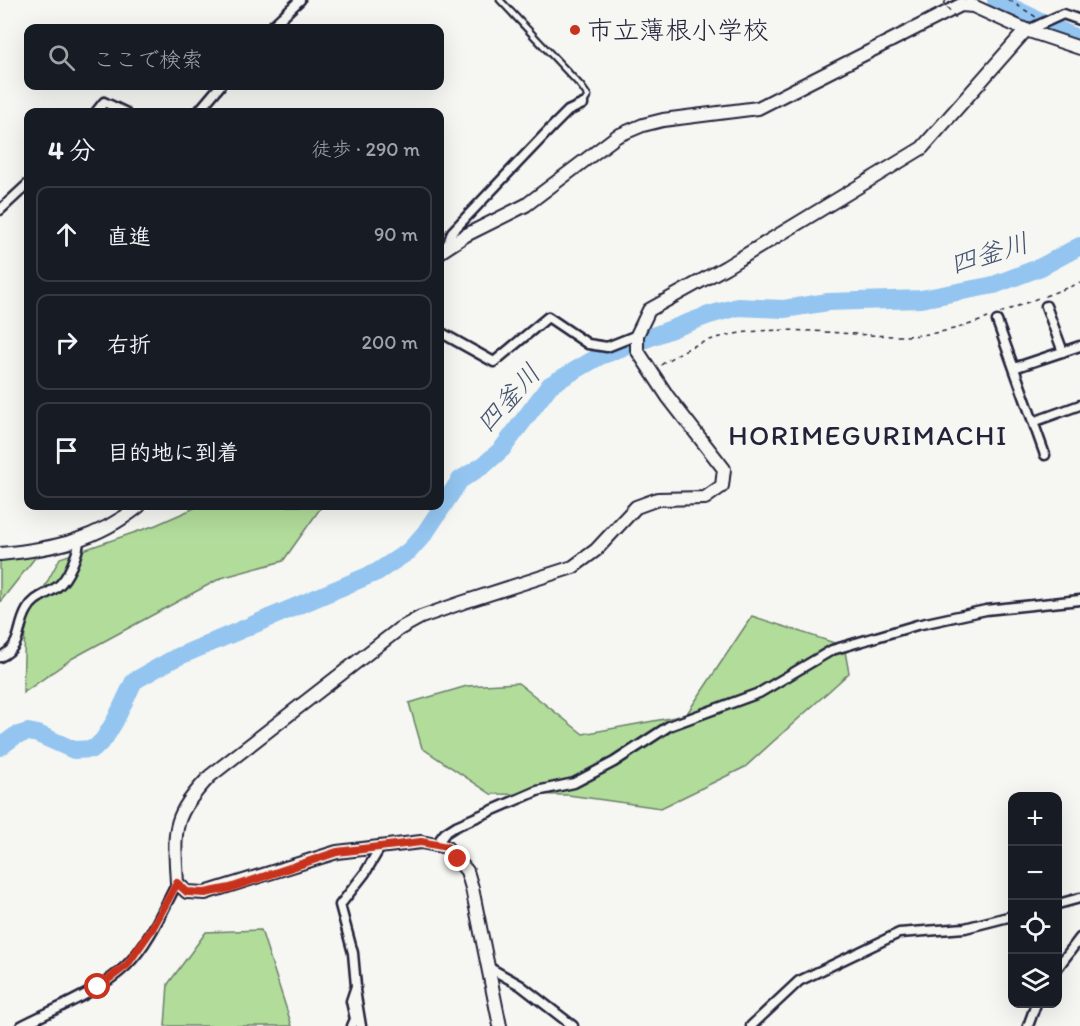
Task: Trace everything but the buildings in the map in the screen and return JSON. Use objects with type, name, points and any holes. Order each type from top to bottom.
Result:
[{"type":"street","points":[[274,24],[300,0]]},
{"type":"street","points":[[444,248],[526,205],[617,136],[643,125],[663,120],[758,108],[959,2],[1079,48]]},
{"type":"street","points":[[21,1026],[98,987],[127,965],[152,929],[177,883],[175,832],[177,821],[190,798],[210,776],[399,629],[464,602],[573,567],[596,550],[636,507],[658,499],[705,498],[722,486],[724,469],[637,350],[637,335],[649,310],[737,261],[922,148],[1029,30],[1063,14],[1080,20]]},
{"type":"street","points":[[201,108],[217,90]]},
{"type":"street","points":[[99,108],[104,102],[117,108]]},
{"type":"street","points":[[444,247],[452,232],[552,127],[568,111],[584,104]]},
{"type":"street","points":[[0,210],[24,188]]},
{"type":"street","points":[[1046,306],[1063,352]]},
{"type":"street","points":[[444,334],[494,362],[548,317],[588,344],[607,347],[637,335]]},
{"type":"street","points":[[998,321],[1045,455]]},
{"type":"street","points":[[1014,368],[1080,346]]},
{"type":"street","points":[[1033,422],[1080,405]]},
{"type":"street","points":[[0,554],[46,550],[79,541],[105,530],[134,510]]},
{"type":"street","points":[[0,657],[13,649],[27,610],[34,601],[63,580],[79,541]]},
{"type":"street","points":[[436,845],[445,833],[456,826],[537,791],[574,783],[614,762],[669,726],[759,693],[832,650],[917,625],[986,610],[1080,600]]},
{"type":"street","points":[[177,883],[187,892],[205,893],[230,888],[337,852],[421,842],[447,847],[467,871],[500,1026]]},
{"type":"street","points":[[361,1026],[355,990],[353,953],[340,904],[365,873],[381,846]]},
{"type":"street","points":[[1062,903],[1080,898]]},
{"type":"street","points":[[751,1026],[799,981],[899,933],[965,928],[1008,917]]},
{"type":"street","points":[[1062,962],[1080,938]]},
{"type":"street","points":[[488,967],[520,985],[573,1026]]},
{"type":"street","points":[[352,1026],[355,1019],[351,1001],[355,990]]},
{"type":"street","points":[[1028,1026],[1035,1008]]},
{"type":"lane","points":[[500,0],[581,86],[588,96],[584,104]]},
{"type":"path","points":[[946,0],[944,4],[956,18]]},
{"type":"path","points":[[1009,0],[1046,22]]},
{"type":"path","points":[[651,372],[682,349],[722,337],[772,328],[904,336],[965,327],[1080,283]]},
{"type":"green space","points":[[190,510],[319,510],[283,561],[221,578],[73,658],[23,693],[25,623],[60,558],[156,525]]},
{"type":"green space","points":[[42,549],[0,602],[0,552]]},
{"type":"green space","points":[[752,616],[844,646],[849,673],[745,767],[661,808],[568,795],[491,794],[422,748],[409,703],[467,686],[518,683],[583,734],[686,715]]},
{"type":"green space","points":[[261,930],[292,1026],[165,1026],[168,984],[206,932]]},
{"type":"waterway","points":[[996,0],[1080,40]]},
{"type":"waterway","name":"四釜川","points":[[444,504],[460,480],[484,465],[502,449],[550,385],[600,356],[709,315],[738,307],[784,309],[828,302],[921,299],[994,285],[1041,267],[1080,246]]},
{"type":"waterway","name":"四釜川","points":[[0,747],[15,736],[28,732],[74,750],[94,749],[104,739],[115,721],[134,681],[175,658],[377,572],[409,551],[425,533],[440,510]]},
{"type":"place","name":"市立薄根小学校","points":[[575,30]]},
{"type":"district","name":"HORIMEGURIMACHI","points":[[868,435]]},
{"type":"route","points":[[98,987],[127,965],[152,929],[177,883],[187,892],[205,893],[230,888],[337,852],[421,842],[447,847],[458,859]]}]
